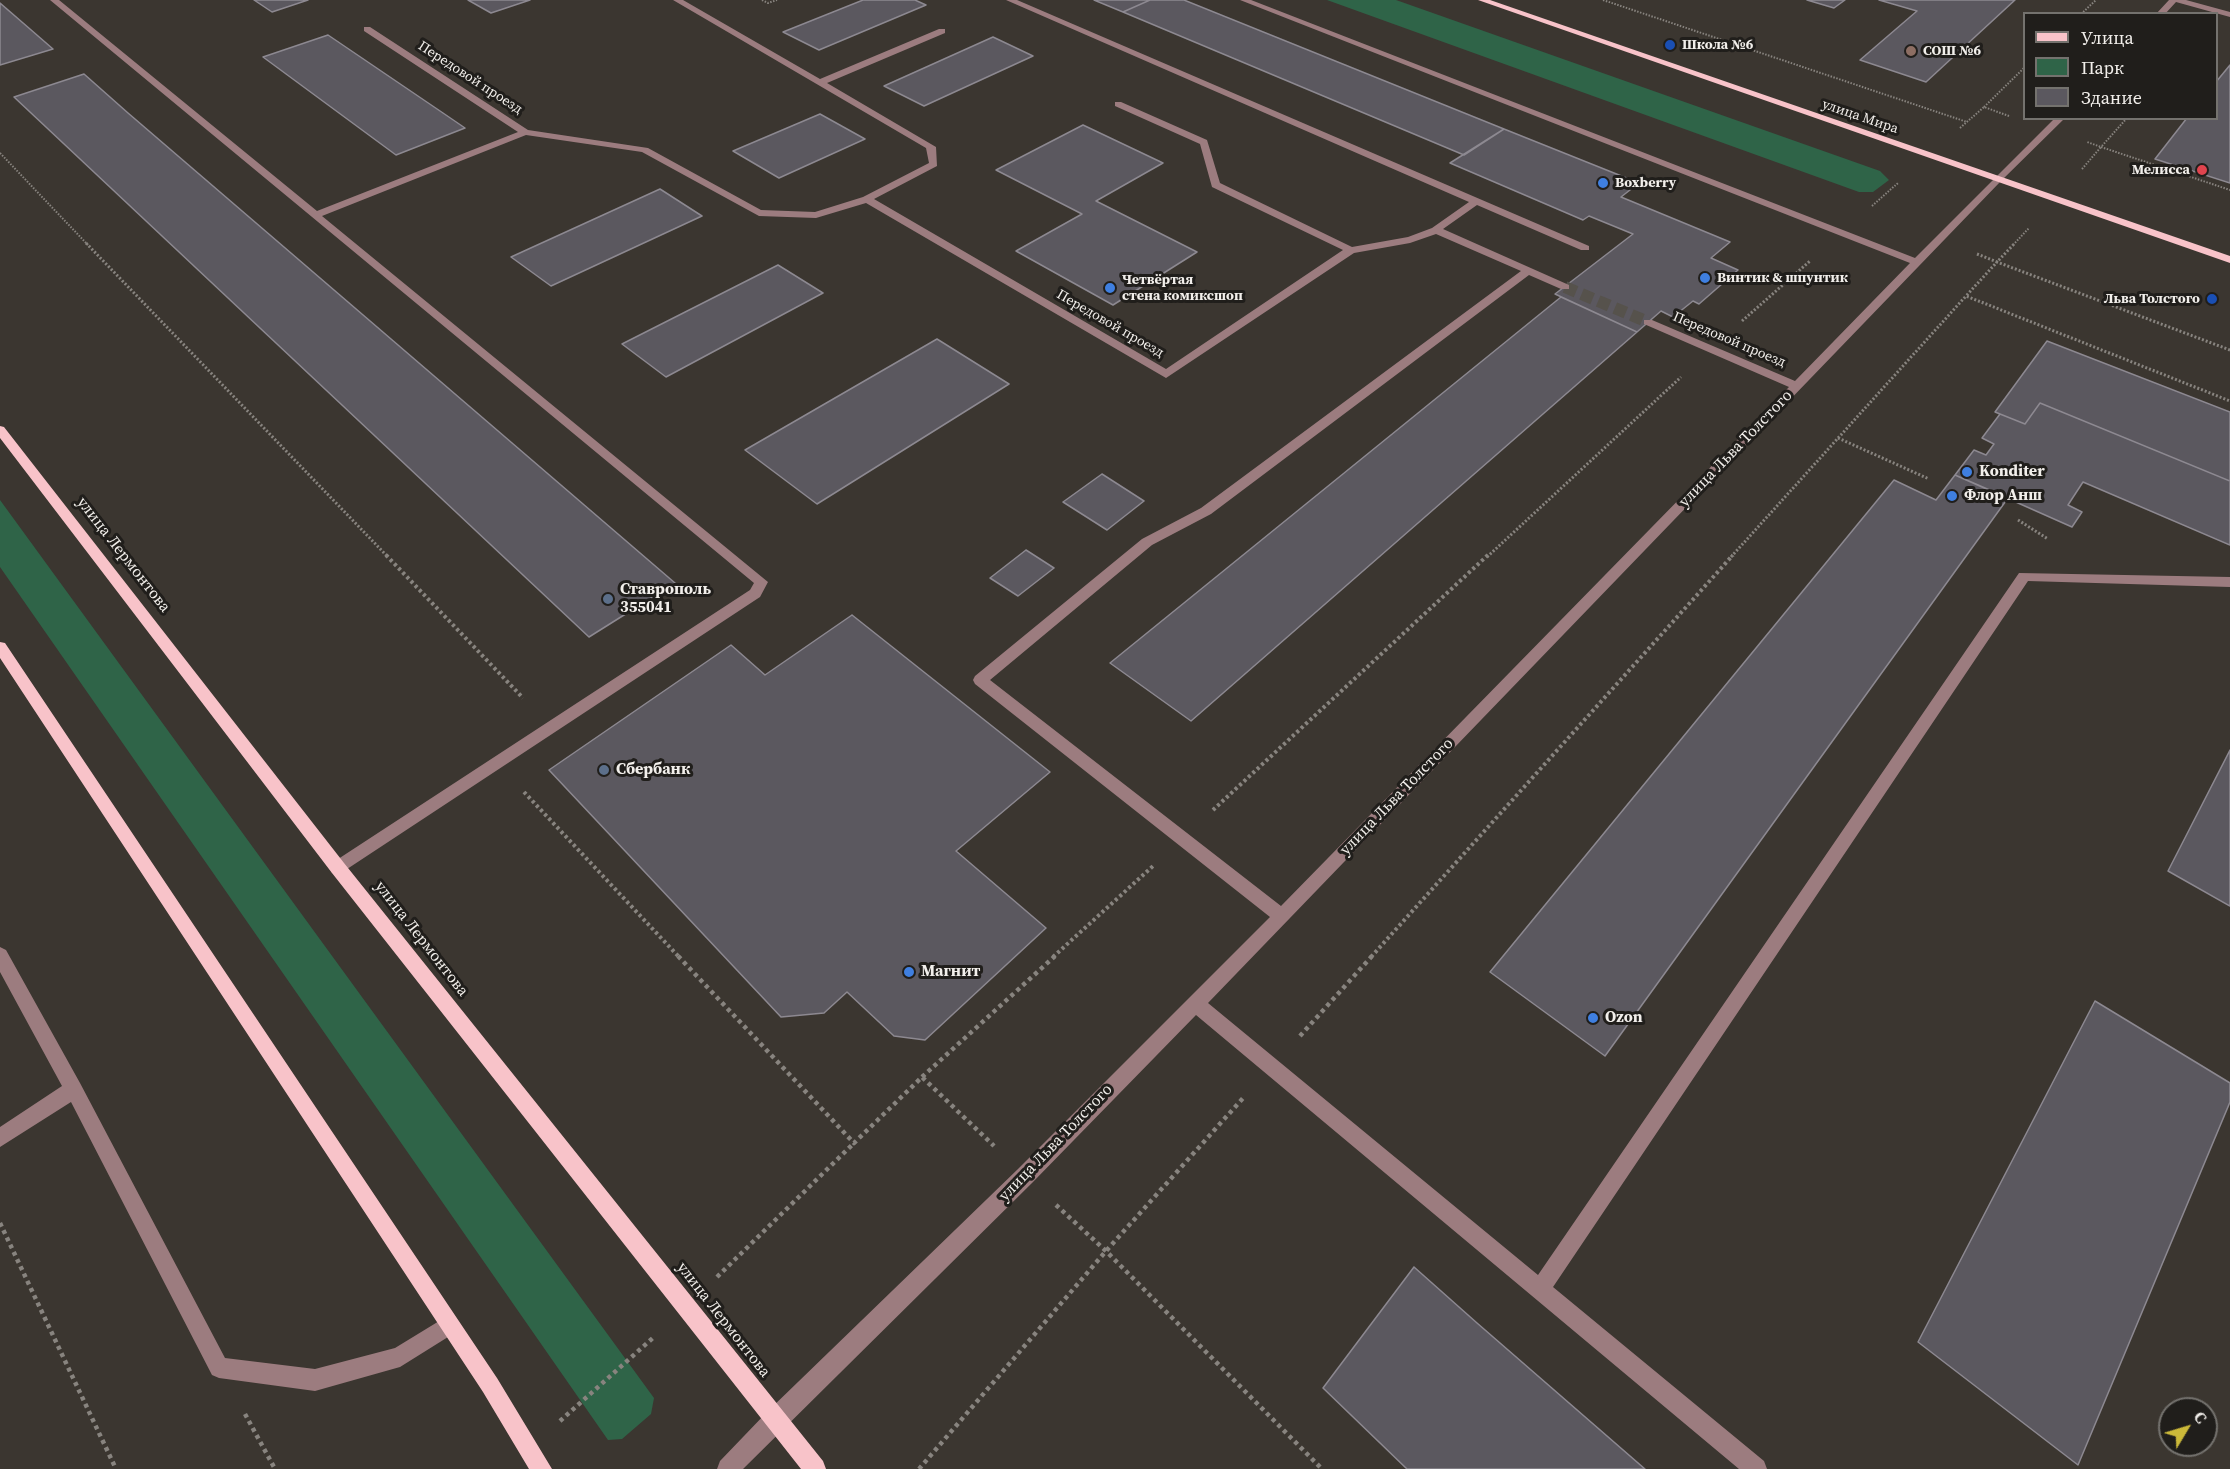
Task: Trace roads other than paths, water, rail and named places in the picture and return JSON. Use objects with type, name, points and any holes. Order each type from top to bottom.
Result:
[{"type":"main road","name":"улица Мира","points":[[1482,0],[2230,260]]},
{"type":"main road","name":"улица Лермонтова","points":[[0,430],[338,868],[815,1469]]},
{"type":"main road","points":[[0,647],[490,1385],[541,1469]]},
{"type":"street","points":[[54,0],[761,582],[754,593],[338,868]]},
{"type":"street","name":"Передовой проезд","points":[[367,29],[525,132],[645,150],[759,213],[816,215],[867,199],[934,164],[931,147],[677,0]]},
{"type":"street","points":[[1010,0],[1586,248]]},
{"type":"street","points":[[1244,0],[1918,262]]},
{"type":"street","points":[[2162,12],[2175,0],[2230,15]]},
{"type":"street","points":[[819,83],[942,31]]},
{"type":"street","points":[[1118,104],[1203,142],[1215,185],[1350,250]]},
{"type":"street","name":"улица Льва Толстого","points":[[728,1469],[775,1420],[1025,1176],[1282,916],[1997,180],[2059,120]]},
{"type":"street","points":[[315,215],[525,132]]},
{"type":"street","name":"Передовой проезд","points":[[867,199],[1167,374],[1350,250],[1410,240],[1436,230],[1476,201]]},
{"type":"street","points":[[1436,230],[1565,287]]},
{"type":"street","points":[[1282,916],[980,680],[1147,542],[1206,511],[1528,271]]},
{"type":"street","name":"Передовой проезд","points":[[1648,322],[1797,386]]},
{"type":"street","points":[[1540,1288],[2024,576],[2230,582]]},
{"type":"street","points":[[0,955],[74,1089],[219,1368],[315,1380],[400,1357],[449,1325]]},
{"type":"street","points":[[1195,1003],[1756,1469]]},
{"type":"street","points":[[0,1138],[74,1089]]},
{"type":"tunnel","points":[[1565,287],[1648,322]]},
{"type":"place","name":"Школа №6","points":[[1670,45]]},
{"type":"place","name":"СОШ №6","points":[[1911,51]]},
{"type":"place","name":"Мелисса","points":[[2202,170]]},
{"type":"place","name":"Boxberry","points":[[1603,183]]},
{"type":"place","name":"Винтик & шпунтик","points":[[1705,278]]},
{"type":"place","name":"Четвёртая стена комиксшоп","points":[[1110,288]]},
{"type":"place","name":"Льва Толстого","points":[[2212,299]]},
{"type":"place","name":"Konditer","points":[[1967,472]]},
{"type":"place","name":"Флор Анш","points":[[1952,496]]},
{"type":"place","name":"Ставрополь 355041","points":[[608,599]]},
{"type":"place","name":"Сбербанк","points":[[604,770]]},
{"type":"place","name":"Магнит","points":[[909,972]]},
{"type":"place","name":"Ozon","points":[[1593,1018]]}]
